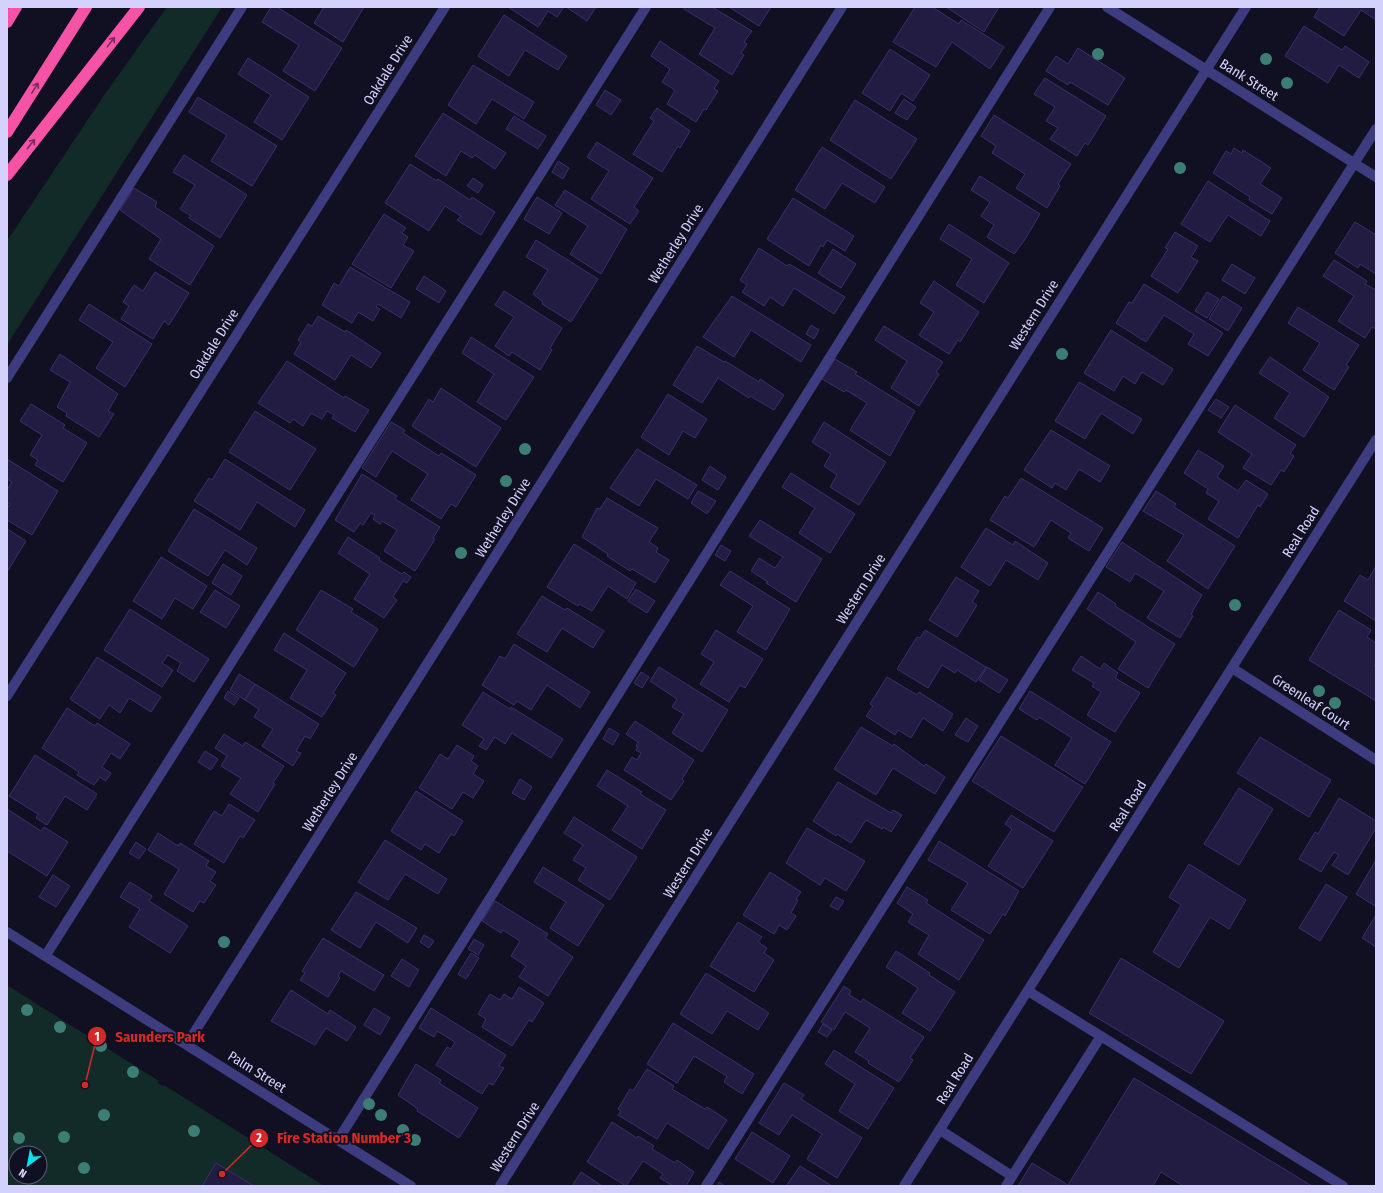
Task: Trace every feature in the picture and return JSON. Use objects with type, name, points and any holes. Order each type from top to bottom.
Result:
[{"type":"highway","points":[[7,22],[16,7]]},
{"type":"highway","points":[[7,132],[86,7]]},
{"type":"highway","points":[[7,175],[139,7]]},
{"type":"street","points":[[7,378],[242,7]]},
{"type":"street","name":"Oakdale Drive","points":[[7,696],[445,7]]},
{"type":"street","points":[[46,955],[646,7]]},
{"type":"street","name":"Wetherley Drive","points":[[187,1044],[842,7]]},
{"type":"street","points":[[338,1140],[1050,7]]},
{"type":"street","name":"Bank Street","points":[[1107,7],[1376,177]]},
{"type":"street","name":"Western Drive","points":[[500,1186],[1246,7]]},
{"type":"street","points":[[706,1186],[1353,163],[1376,129]]},
{"type":"street","name":"Real Road","points":[[904,1186],[1376,440]]},
{"type":"street","name":"Greenleaf Court","points":[[1232,668],[1376,760]]},
{"type":"street","name":"Palm Street","points":[[7,932],[46,955],[411,1186]]},
{"type":"street","points":[[1028,991],[1343,1186]]},
{"type":"street","points":[[1006,1186],[1101,1036]]},
{"type":"street","points":[[940,1130],[1012,1176]]},
{"type":"green space","points":[[167,7],[222,7],[7,345],[7,241],[105,94]]},
{"type":"green space","points":[[7,985],[159,1081],[158,1083],[163,1086],[164,1085],[324,1186],[7,1186]]},
{"type":"building","points":[[271,7],[277,7],[342,48],[315,91],[283,71],[299,45],[262,22]]},
{"type":"building","points":[[324,7],[364,7],[343,42],[314,23]]},
{"type":"building","points":[[508,7],[564,7],[557,17],[548,11],[538,27]]},
{"type":"building","points":[[566,7],[596,7],[587,21]]},
{"type":"building","points":[[685,7],[712,7],[752,31],[744,42],[747,44],[741,53],[744,55],[732,75],[699,54],[715,28],[684,9]]},
{"type":"building","points":[[729,7],[771,7],[759,26]]},
{"type":"building","points":[[915,7],[932,7],[959,24],[961,20],[1004,47],[990,69],[952,42],[936,67],[893,42]]},
{"type":"building","points":[[946,7],[999,7],[984,32]]},
{"type":"building","points":[[1320,7],[1376,7],[1376,20],[1361,10],[1344,36],[1314,17]]},
{"type":"building","points":[[504,15],[567,56],[558,70],[525,50],[509,76],[478,56]]},
{"type":"building","points":[[1304,26],[1342,50],[1345,46],[1369,62],[1359,78],[1339,65],[1328,83],[1285,56]]},
{"type":"building","points":[[660,41],[719,81],[714,89],[718,91],[706,110],[704,109],[696,122],[667,104],[675,90],[662,82],[670,69],[651,56]]},
{"type":"building","points":[[1078,48],[1125,78],[1108,105],[1070,82],[1068,85],[1046,71],[1056,56],[1068,64]]},
{"type":"building","points":[[890,49],[930,75],[913,101],[901,93],[890,111],[862,93]]},
{"type":"building","points":[[248,58],[309,97],[282,140],[254,122],[271,95],[238,74]]},
{"type":"building","points":[[473,65],[534,102],[524,119],[492,99],[476,124],[448,105]]},
{"type":"building","points":[[1045,78],[1106,116],[1088,145],[1085,143],[1077,156],[1050,139],[1058,128],[1046,121],[1055,107],[1034,94]]},
{"type":"building","points":[[605,90],[621,100],[611,115],[596,105]]},
{"type":"building","points":[[198,97],[277,146],[252,186],[211,161],[227,135],[189,112]]},
{"type":"building","points":[[904,99],[916,107],[907,120],[895,113]]},
{"type":"building","points":[[855,100],[917,139],[891,179],[830,140]]},
{"type":"building","points":[[657,108],[690,131],[680,148],[678,146],[662,172],[633,154],[654,121],[650,118]]},
{"type":"building","points":[[443,113],[506,153],[495,169],[475,155],[472,158],[461,151],[446,176],[415,156]]},
{"type":"building","points":[[994,115],[1071,164],[1058,184],[1060,186],[1047,208],[1016,188],[1025,174],[992,153],[996,146],[981,136]]},
{"type":"building","points":[[514,116],[546,136],[538,149],[506,129]]},
{"type":"building","points":[[597,142],[653,178],[634,207],[639,211],[630,224],[591,199],[609,171],[587,157]]},
{"type":"building","points":[[822,147],[885,187],[875,203],[842,183],[825,209],[795,190]]},
{"type":"building","points":[[1234,148],[1242,153],[1243,150],[1271,168],[1260,184],[1282,198],[1272,214],[1249,200],[1250,197],[1213,173],[1226,151],[1231,154]]},
{"type":"building","points":[[184,155],[247,195],[220,238],[189,218],[191,216],[180,209],[195,185],[173,172]]},
{"type":"building","points":[[558,161],[569,168],[563,179],[552,172]]},
{"type":"building","points":[[410,164],[437,181],[438,179],[470,200],[472,197],[495,212],[481,235],[457,220],[461,216],[445,206],[429,231],[385,203]]},
{"type":"building","points":[[980,176],[1040,214],[1024,241],[1014,254],[987,237],[994,225],[981,216],[990,202],[971,190]]},
{"type":"building","points":[[473,178],[483,185],[478,193],[467,186]]},
{"type":"building","points":[[1208,181],[1270,221],[1261,236],[1228,215],[1210,242],[1181,224]]},
{"type":"building","points":[[134,188],[157,202],[155,207],[214,246],[190,285],[149,259],[161,239],[120,210]]},
{"type":"building","points":[[565,190],[627,229],[601,274],[570,254],[588,226],[555,205]]},
{"type":"building","points":[[537,197],[562,213],[549,234],[524,219]]},
{"type":"building","points":[[793,198],[854,236],[845,251],[827,240],[823,247],[821,245],[809,266],[767,239]]},
{"type":"building","points":[[384,214],[406,228],[402,233],[408,237],[403,245],[414,251],[391,288],[352,264]]},
{"type":"building","points":[[1355,222],[1376,235],[1376,274],[1360,264],[1358,268],[1335,253]]},
{"type":"building","points":[[949,224],[1009,263],[984,303],[956,285],[972,259],[940,239]]},
{"type":"building","points":[[1175,232],[1198,246],[1191,257],[1198,261],[1178,293],[1151,276],[1168,249],[1165,248]]},
{"type":"building","points":[[536,240],[598,279],[571,322],[542,304],[543,302],[533,294],[548,270],[526,257]]},
{"type":"building","points":[[759,248],[787,266],[789,264],[845,297],[834,314],[794,288],[783,306],[770,297],[764,306],[742,292],[747,285],[740,280]]},
{"type":"building","points":[[833,249],[856,264],[841,288],[818,273]]},
{"type":"building","points":[[1334,260],[1367,281],[1365,284],[1376,290],[1376,329],[1372,327],[1365,338],[1338,321],[1354,296],[1323,276]]},
{"type":"building","points":[[1232,264],[1255,278],[1245,294],[1222,280]]},
{"type":"building","points":[[350,267],[410,302],[401,318],[378,304],[376,307],[380,309],[373,321],[358,312],[352,323],[322,305],[334,283],[339,286]]},
{"type":"building","points":[[155,272],[189,293],[169,325],[164,321],[153,339],[121,319],[129,306],[123,302],[134,285],[143,291]]},
{"type":"building","points":[[424,276],[446,291],[439,303],[416,289]]},
{"type":"building","points":[[934,281],[979,312],[960,342],[958,340],[949,354],[919,335],[934,312],[920,303]]},
{"type":"building","points":[[1144,284],[1223,333],[1208,356],[1188,344],[1194,334],[1164,315],[1146,342],[1116,323],[1129,302],[1132,303]]},
{"type":"building","points":[[504,291],[562,328],[550,348],[552,350],[540,370],[512,352],[509,356],[495,346],[514,317],[495,305]]},
{"type":"building","points":[[1207,292],[1219,299],[1207,318],[1195,311]]},
{"type":"building","points":[[732,296],[811,345],[801,362],[751,330],[734,357],[703,337]]},
{"type":"building","points":[[1223,296],[1242,308],[1228,331],[1209,319]]},
{"type":"building","points":[[89,304],[152,344],[125,387],[96,368],[113,342],[79,320]]},
{"type":"building","points":[[1298,307],[1359,345],[1346,365],[1349,367],[1334,390],[1303,370],[1320,343],[1288,323]]},
{"type":"building","points":[[318,316],[345,332],[346,330],[381,353],[371,368],[351,355],[335,380],[294,354],[301,342],[298,340],[308,324],[312,326]]},
{"type":"building","points":[[811,325],[819,330],[814,339],[806,334]]},
{"type":"building","points":[[884,326],[943,362],[936,372],[939,374],[919,406],[891,388],[907,361],[875,340]]},
{"type":"building","points":[[1111,330],[1173,369],[1163,385],[1142,372],[1135,384],[1123,376],[1114,391],[1084,373]]},
{"type":"building","points":[[471,337],[534,377],[506,420],[477,402],[494,374],[462,353]]},
{"type":"building","points":[[697,346],[759,382],[760,379],[784,395],[774,410],[750,396],[749,398],[718,378],[702,403],[673,385]]},
{"type":"building","points":[[60,354],[118,394],[108,411],[114,414],[99,437],[66,416],[67,413],[57,407],[70,382],[50,370]]},
{"type":"building","points":[[1270,357],[1329,397],[1304,437],[1274,418],[1290,393],[1259,373]]},
{"type":"building","points":[[835,359],[857,372],[855,374],[915,411],[890,456],[850,430],[867,403],[846,390],[844,392],[822,379]]},
{"type":"building","points":[[287,361],[344,398],[345,396],[369,410],[355,432],[332,418],[334,415],[327,411],[322,419],[311,413],[303,426],[293,419],[290,423],[258,403]]},
{"type":"building","points":[[1079,382],[1142,419],[1133,434],[1101,413],[1085,439],[1055,421]]},
{"type":"building","points":[[441,388],[501,428],[476,467],[412,426],[429,399],[433,402]]},
{"type":"building","points":[[668,394],[707,419],[695,438],[683,431],[669,455],[641,437]]},
{"type":"building","points":[[1216,399],[1229,407],[1221,418],[1208,410]]},
{"type":"building","points":[[31,404],[65,425],[63,428],[87,443],[63,482],[35,465],[38,460],[30,455],[42,435],[20,421]]},
{"type":"building","points":[[1235,405],[1296,445],[1290,454],[1294,456],[1284,472],[1281,470],[1271,485],[1243,468],[1252,454],[1218,432]]},
{"type":"building","points":[[255,411],[316,449],[290,490],[229,452]]},
{"type":"building","points":[[391,422],[405,430],[403,433],[439,456],[441,453],[476,475],[456,507],[451,504],[441,519],[411,500],[428,474],[392,451],[376,477],[362,468]]},
{"type":"building","points":[[824,422],[886,462],[859,505],[830,487],[837,475],[824,466],[831,454],[812,442]]},
{"type":"building","points":[[1051,430],[1110,466],[1100,482],[1079,469],[1066,490],[1055,483],[1052,488],[1024,470]]},
{"type":"building","points":[[637,449],[697,485],[688,499],[656,479],[639,506],[610,488]]},
{"type":"building","points":[[1198,450],[1224,466],[1217,477],[1238,491],[1246,480],[1268,494],[1260,507],[1258,505],[1238,538],[1208,519],[1219,501],[1206,493],[1208,489],[1184,473]]},
{"type":"building","points":[[7,459],[58,491],[32,535],[7,520],[7,508],[10,504],[7,502],[7,490],[12,482],[7,479]]},
{"type":"building","points":[[225,459],[305,510],[295,527],[257,502],[240,530],[194,501],[209,478],[212,480]]},
{"type":"building","points":[[710,466],[726,477],[718,490],[702,480]]},
{"type":"building","points":[[791,473],[855,514],[830,553],[799,533],[815,508],[782,487]]},
{"type":"building","points":[[362,474],[397,496],[395,499],[440,527],[433,538],[435,539],[415,571],[384,551],[397,530],[382,521],[380,524],[373,519],[375,515],[371,513],[363,525],[360,523],[354,532],[335,520]]},
{"type":"building","points":[[1021,478],[1103,528],[1089,551],[1068,538],[1071,533],[1051,520],[1034,547],[990,520],[1005,496],[1008,498]]},
{"type":"building","points":[[698,491],[716,501],[707,514],[691,503]]},
{"type":"building","points":[[1156,491],[1176,504],[1174,507],[1235,546],[1208,589],[1167,561],[1184,535],[1143,511]]},
{"type":"building","points":[[607,498],[658,528],[649,542],[658,548],[656,552],[669,560],[655,583],[632,569],[630,571],[582,537],[597,508],[600,509]]},
{"type":"building","points":[[194,509],[257,548],[247,565],[225,550],[208,576],[168,551]]},
{"type":"building","points":[[760,520],[822,559],[796,602],[766,583],[768,582],[751,571],[759,558],[775,568],[783,557],[749,536]]},
{"type":"building","points":[[986,528],[1013,545],[1015,541],[1048,563],[1038,580],[1006,560],[990,586],[961,567]]},
{"type":"building","points":[[7,529],[26,541],[7,572]]},
{"type":"building","points":[[348,537],[380,558],[379,560],[402,574],[404,572],[411,577],[407,583],[403,581],[393,597],[397,600],[384,618],[354,599],[370,574],[338,553]]},
{"type":"building","points":[[1122,542],[1202,595],[1191,614],[1193,616],[1180,638],[1147,618],[1164,591],[1135,573],[1130,582],[1106,567]]},
{"type":"building","points":[[574,544],[636,583],[627,599],[608,586],[592,611],[579,604],[578,606],[547,587]]},
{"type":"building","points":[[721,545],[731,551],[725,561],[715,555]]},
{"type":"building","points":[[161,557],[207,586],[193,609],[175,598],[162,619],[133,601]]},
{"type":"building","points":[[223,564],[242,576],[231,595],[212,583]]},
{"type":"building","points":[[1376,566],[1376,621],[1344,601],[1360,575],[1368,580]]},
{"type":"building","points":[[730,571],[790,609],[766,650],[737,632],[753,606],[720,585]]},
{"type":"building","points":[[956,577],[979,591],[972,602],[977,605],[957,637],[929,620]]},
{"type":"building","points":[[636,589],[655,601],[647,613],[628,601]]},
{"type":"building","points":[[215,590],[240,606],[226,628],[200,612]]},
{"type":"building","points":[[321,590],[353,609],[351,612],[378,629],[354,667],[296,630]]},
{"type":"building","points":[[1098,592],[1116,604],[1115,606],[1175,644],[1148,688],[1118,669],[1136,642],[1087,609]]},
{"type":"building","points":[[542,596],[565,610],[567,608],[604,631],[593,648],[562,628],[547,652],[517,634]]},
{"type":"building","points":[[130,609],[209,659],[194,682],[177,671],[181,663],[168,655],[162,663],[173,670],[162,687],[104,650]]},
{"type":"building","points":[[1339,610],[1371,630],[1367,637],[1376,643],[1376,662],[1374,666],[1376,668],[1376,701],[1309,660]]},
{"type":"building","points":[[716,630],[763,659],[745,688],[740,685],[729,702],[700,684],[714,662],[701,654]]},
{"type":"building","points":[[925,630],[986,667],[976,682],[957,670],[955,673],[942,665],[928,688],[897,669],[917,637],[920,638]]},
{"type":"building","points":[[284,633],[346,673],[333,693],[336,695],[322,717],[290,698],[307,670],[274,650]]},
{"type":"building","points":[[514,644],[590,692],[580,708],[547,685],[531,710],[517,701],[514,705],[482,685],[500,656],[505,659]]},
{"type":"building","points":[[1081,656],[1100,669],[1104,663],[1118,673],[1115,678],[1140,693],[1115,732],[1087,715],[1101,692],[1092,686],[1094,683],[1072,670]]},
{"type":"building","points":[[97,657],[161,697],[151,712],[129,698],[120,713],[109,705],[100,719],[70,699]]},
{"type":"building","points":[[659,667],[728,710],[702,752],[672,733],[684,714],[672,707],[677,699],[650,681]]},
{"type":"building","points":[[987,667],[1008,680],[999,693],[979,680]]},
{"type":"building","points":[[641,672],[649,677],[642,688],[634,683]]},
{"type":"building","points":[[239,674],[255,684],[245,700],[230,690]]},
{"type":"building","points":[[887,677],[917,695],[919,692],[953,714],[943,731],[923,718],[911,738],[898,730],[895,735],[866,716],[873,706],[870,704]]},
{"type":"building","points":[[255,684],[319,724],[310,739],[305,736],[296,751],[301,753],[293,766],[262,746],[273,729],[254,717],[259,709],[245,700]]},
{"type":"building","points":[[228,691],[239,698],[234,705],[224,698]]},
{"type":"building","points":[[1030,691],[1111,742],[1085,784],[1055,765],[1072,738],[1039,717],[1037,720],[1019,709]]},
{"type":"building","points":[[483,692],[510,709],[511,707],[563,739],[551,758],[512,733],[505,744],[495,737],[486,750],[479,746],[484,739],[462,725]]},
{"type":"building","points":[[67,708],[95,726],[97,723],[130,744],[120,759],[111,753],[102,767],[111,773],[106,781],[100,777],[94,785],[77,775],[79,772],[42,748]]},
{"type":"building","points":[[966,718],[978,726],[968,742],[955,735]]},
{"type":"building","points":[[635,721],[694,760],[682,779],[684,781],[671,800],[624,770],[632,757],[637,760],[641,753],[636,750],[638,747],[636,746],[638,742],[626,734]]},
{"type":"building","points":[[861,727],[893,746],[894,744],[924,766],[926,764],[945,777],[935,794],[893,768],[876,795],[834,769]]},
{"type":"building","points":[[609,728],[619,734],[613,745],[603,739]]},
{"type":"building","points":[[224,734],[243,746],[245,742],[284,766],[273,783],[275,784],[258,812],[230,794],[241,778],[221,766],[227,756],[215,748]]},
{"type":"building","points":[[1001,736],[1083,787],[1054,832],[972,781]]},
{"type":"building","points":[[1260,737],[1331,780],[1309,817],[1237,773]]},
{"type":"building","points":[[457,745],[474,756],[471,761],[478,766],[473,774],[484,781],[473,798],[463,792],[452,809],[419,788],[440,754],[448,759]]},
{"type":"building","points":[[205,751],[218,759],[211,770],[198,762]]},
{"type":"building","points":[[35,755],[97,794],[87,810],[65,796],[47,825],[36,818],[38,814],[9,796]]},
{"type":"building","points":[[607,770],[642,792],[640,794],[666,810],[642,849],[612,830],[628,806],[597,786]]},
{"type":"building","points":[[520,779],[532,787],[524,800],[512,793]]},
{"type":"building","points":[[838,782],[891,813],[893,810],[902,815],[891,832],[866,820],[851,843],[837,834],[836,836],[813,821]]},
{"type":"building","points":[[1239,788],[1273,809],[1239,865],[1204,844]]},
{"type":"building","points":[[416,791],[463,821],[454,836],[451,834],[439,853],[425,844],[421,850],[391,831]]},
{"type":"building","points":[[1339,798],[1376,821],[1376,828],[1348,875],[1332,865],[1339,855],[1334,852],[1321,872],[1299,859],[1315,832],[1318,834]]},
{"type":"building","points":[[229,804],[255,820],[243,838],[240,836],[224,863],[194,844],[214,811],[222,816]]},
{"type":"building","points":[[7,809],[41,831],[44,827],[68,842],[47,876],[7,851]]},
{"type":"building","points":[[1011,815],[1053,841],[1023,888],[988,866],[1012,829],[1005,824]]},
{"type":"building","points":[[574,817],[637,857],[610,900],[578,880],[586,868],[573,860],[583,845],[564,833]]},
{"type":"building","points":[[807,828],[865,861],[846,891],[825,878],[820,885],[786,863]]},
{"type":"building","points":[[158,833],[178,846],[180,843],[209,861],[206,866],[216,872],[210,881],[216,885],[204,903],[200,901],[193,912],[164,894],[179,869],[148,850]]},
{"type":"building","points":[[385,840],[447,879],[438,894],[405,874],[388,900],[358,882]]},
{"type":"building","points":[[939,841],[1019,891],[1005,916],[1003,914],[990,934],[951,910],[968,883],[928,860]]},
{"type":"building","points":[[136,842],[146,849],[139,859],[129,853]]},
{"type":"building","points":[[1376,860],[1376,903],[1375,906],[1356,894]]},
{"type":"building","points":[[1189,864],[1246,900],[1229,929],[1210,917],[1179,968],[1153,952],[1181,905],[1169,897]]},
{"type":"building","points":[[543,867],[604,905],[578,946],[550,928],[566,902],[534,882]]},
{"type":"building","points":[[770,872],[801,892],[796,899],[798,900],[791,913],[796,916],[787,930],[779,925],[774,934],[743,915]]},
{"type":"building","points":[[53,875],[70,886],[56,907],[39,897]]},
{"type":"building","points":[[130,882],[152,896],[149,901],[188,926],[170,953],[129,927],[140,909],[120,897]]},
{"type":"building","points":[[1326,884],[1347,897],[1320,941],[1299,928]]},
{"type":"building","points":[[907,887],[928,900],[926,903],[984,940],[959,980],[918,954],[929,935],[908,922],[913,914],[897,903]]},
{"type":"building","points":[[356,892],[417,928],[408,943],[376,922],[360,948],[331,930]]},
{"type":"building","points":[[836,897],[844,901],[838,910],[830,906]]},
{"type":"building","points":[[495,901],[548,934],[545,938],[573,957],[548,996],[519,977],[526,966],[511,956],[520,941],[503,930],[501,933],[482,921]]},
{"type":"building","points":[[1376,915],[1376,947],[1362,938]]},
{"type":"building","points":[[738,922],[762,937],[758,942],[767,948],[764,953],[774,960],[754,992],[710,966]]},
{"type":"building","points":[[424,935],[434,941],[429,948],[420,942]]},
{"type":"building","points":[[323,938],[384,975],[374,991],[341,971],[338,976],[340,978],[328,997],[300,980],[305,973],[302,971]]},
{"type":"building","points":[[474,939],[484,945],[478,955],[468,949]]},
{"type":"building","points":[[896,951],[930,973],[929,975],[955,992],[930,1031],[902,1013],[918,988],[886,967]]},
{"type":"building","points":[[471,953],[479,958],[466,979],[458,974]]},
{"type":"building","points":[[1121,958],[1224,1021],[1191,1074],[1089,1013]]},
{"type":"building","points":[[402,959],[419,970],[409,987],[391,976]]},
{"type":"building","points":[[706,973],[769,1013],[758,1030],[727,1011],[712,1034],[680,1014]]},
{"type":"building","points":[[844,986],[851,991],[849,995],[861,1002],[863,999],[924,1037],[910,1058],[913,1060],[899,1082],[868,1063],[869,1061],[855,1052],[870,1028],[845,1012],[834,1030],[821,1022]]},
{"type":"building","points":[[519,987],[544,1003],[532,1022],[529,1020],[512,1046],[482,1027],[486,1019],[478,1014],[490,994],[500,1000],[504,994],[512,999]]},
{"type":"building","points":[[291,990],[328,1014],[330,1010],[356,1027],[347,1041],[326,1028],[315,1045],[271,1021]]},
{"type":"building","points":[[374,1008],[390,1018],[380,1035],[364,1025]]},
{"type":"building","points":[[431,1008],[506,1055],[499,1066],[504,1068],[493,1085],[489,1083],[482,1094],[436,1065],[447,1047],[451,1049],[455,1042],[437,1031],[434,1037],[419,1028]]},
{"type":"building","points":[[673,1023],[754,1074],[742,1094],[724,1082],[727,1076],[694,1056],[677,1083],[647,1064]]},
{"type":"building","points":[[823,1024],[832,1030],[827,1037],[818,1032]]},
{"type":"building","points":[[834,1050],[894,1088],[868,1129],[839,1111],[855,1084],[825,1064]]},
{"type":"building","points":[[416,1064],[441,1080],[439,1083],[478,1108],[459,1138],[417,1111],[418,1109],[398,1095]]},
{"type":"building","points":[[647,1069],[674,1086],[672,1089],[705,1109],[707,1107],[727,1120],[708,1149],[667,1123],[657,1139],[618,1115],[621,1111],[618,1109],[630,1089],[633,1091]]},
{"type":"building","points":[[1134,1078],[1312,1186],[1183,1186],[1161,1172],[1153,1186],[1018,1186],[1032,1163],[1068,1185]]},
{"type":"building","points":[[784,1083],[804,1095],[801,1099],[862,1138],[837,1178],[807,1159],[822,1134],[792,1115],[779,1135],[759,1123]]},
{"type":"building","points":[[612,1122],[637,1138],[638,1136],[654,1146],[652,1149],[675,1163],[677,1160],[694,1172],[686,1186],[673,1186],[660,1178],[663,1174],[643,1161],[626,1186],[587,1162]]},
{"type":"building","points":[[752,1132],[790,1156],[773,1183],[735,1159]]},
{"type":"building","points":[[216,1163],[254,1186],[202,1186]]},
{"type":"building","points":[[800,1166],[832,1186],[786,1186]]},
{"type":"building","points":[[581,1172],[602,1186],[572,1186]]},
{"type":"building","points":[[719,1182],[725,1186],[717,1186]]},
{"type":"place","name":"Saunders Park","points":[[85,1085]]},
{"type":"place","name":"Fire Station Number 3","points":[[222,1174]]}]
